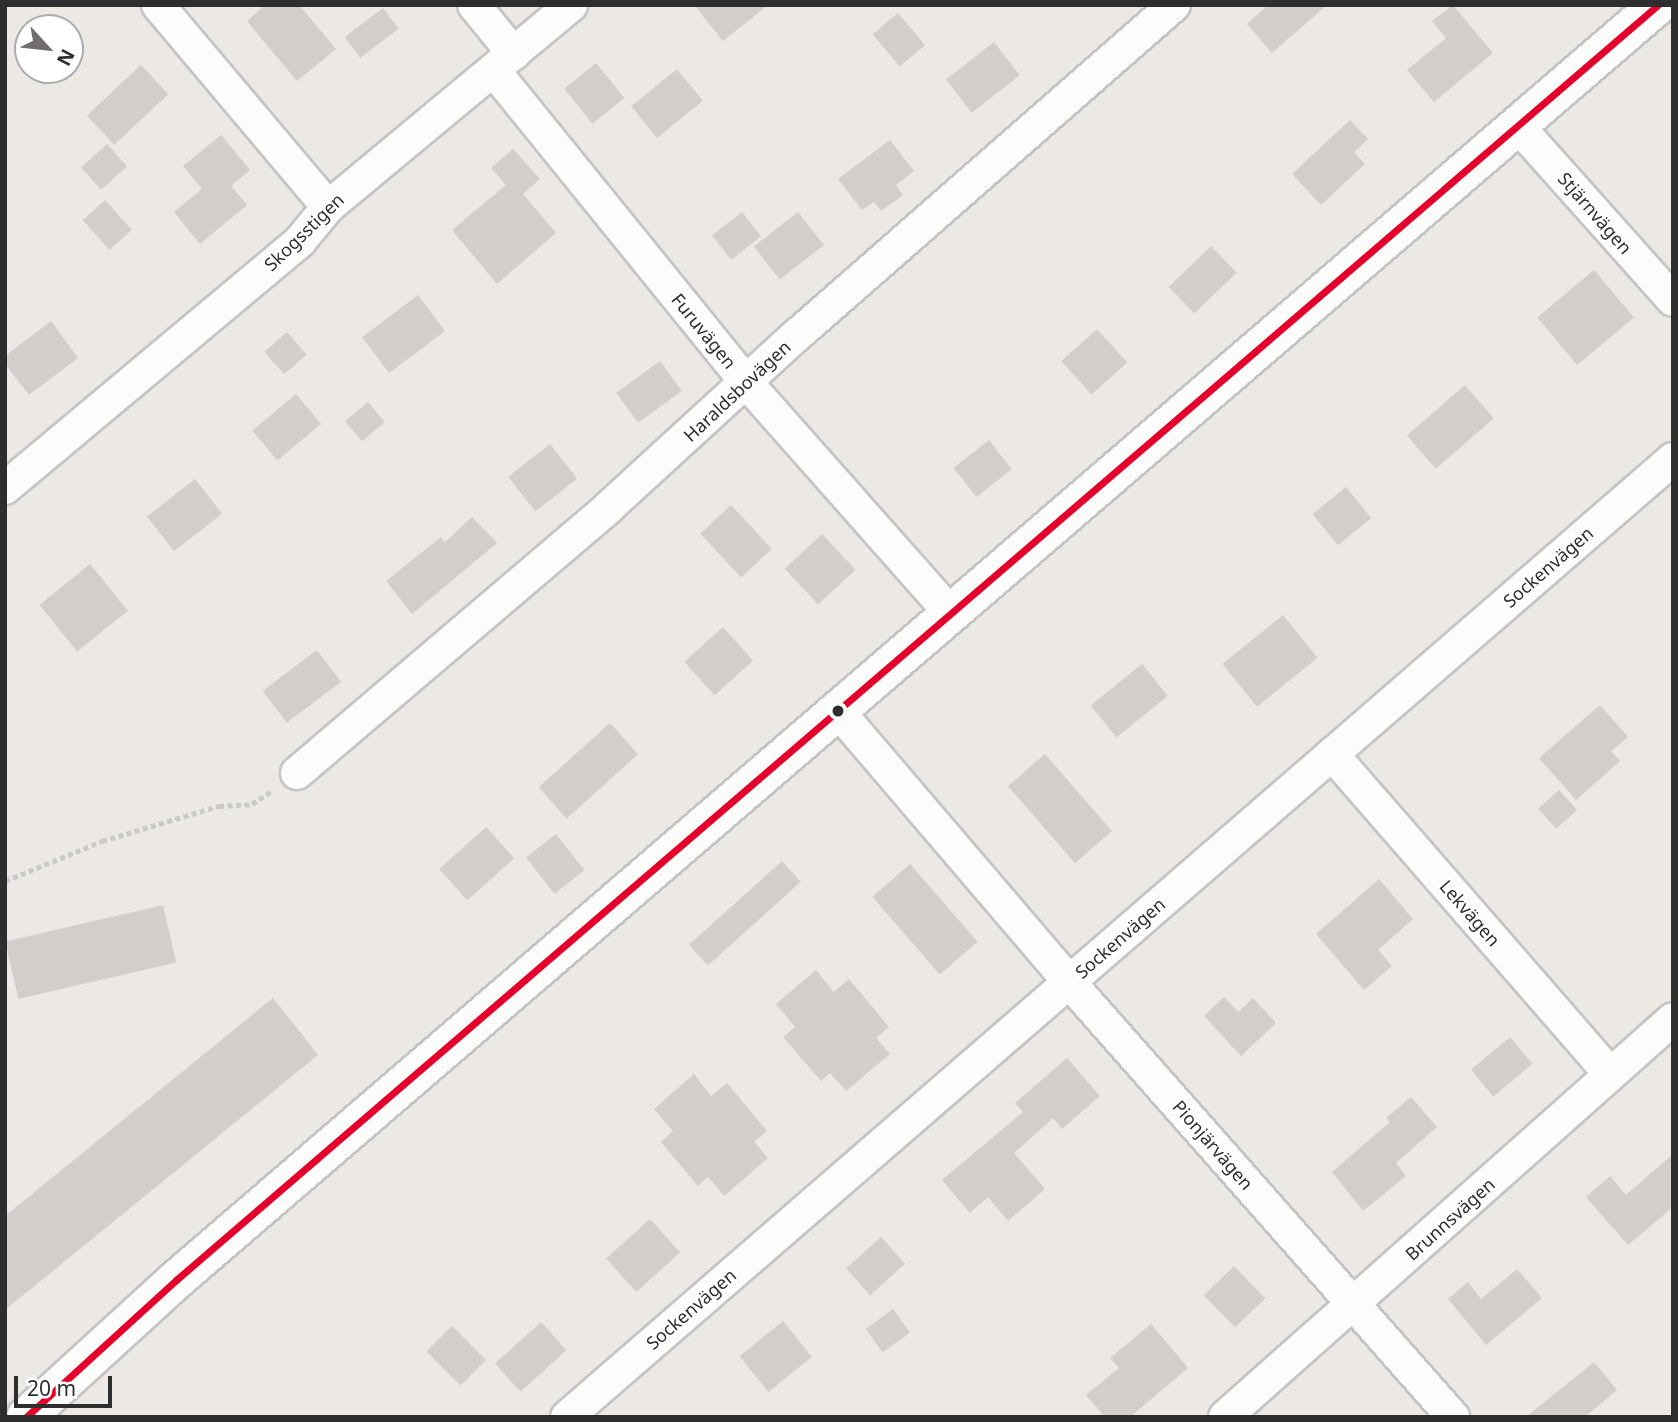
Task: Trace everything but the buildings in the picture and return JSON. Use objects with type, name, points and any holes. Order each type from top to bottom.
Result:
[{"type":"street","points":[[159,5],[328,208]]},
{"type":"street","name":"Furuvägen","points":[[474,5],[504,63],[746,382],[951,614]]},
{"type":"street","name":"Skogsstigen","points":[[11,471],[300,241],[328,208],[462,93],[504,63],[571,5]]},
{"type":"street","name":"Haraldsbovägen","points":[[297,773],[609,507],[746,382],[1174,5]]},
{"type":"street","points":[[26,1417],[207,1253],[1658,5]]},
{"type":"street","name":"Stjärnvägen","points":[[1517,125],[1673,300]]},
{"type":"street","name":"Sockenvägen","points":[[567,1417],[1673,459]]},
{"type":"street","name":"Pionjärvägen","points":[[838,712],[1070,982],[1453,1417]]},
{"type":"street","name":"Lekvägen","points":[[1332,754],[1609,1073]]},
{"type":"street","name":"Brunnsvägen","points":[[1225,1417],[1609,1073],[1673,1019]]},
{"type":"path","points":[[5,881],[172,818],[219,806],[252,804],[297,773]]},
{"type":"transit line","points":[[26,1417],[176,1280],[1658,5]]}]
